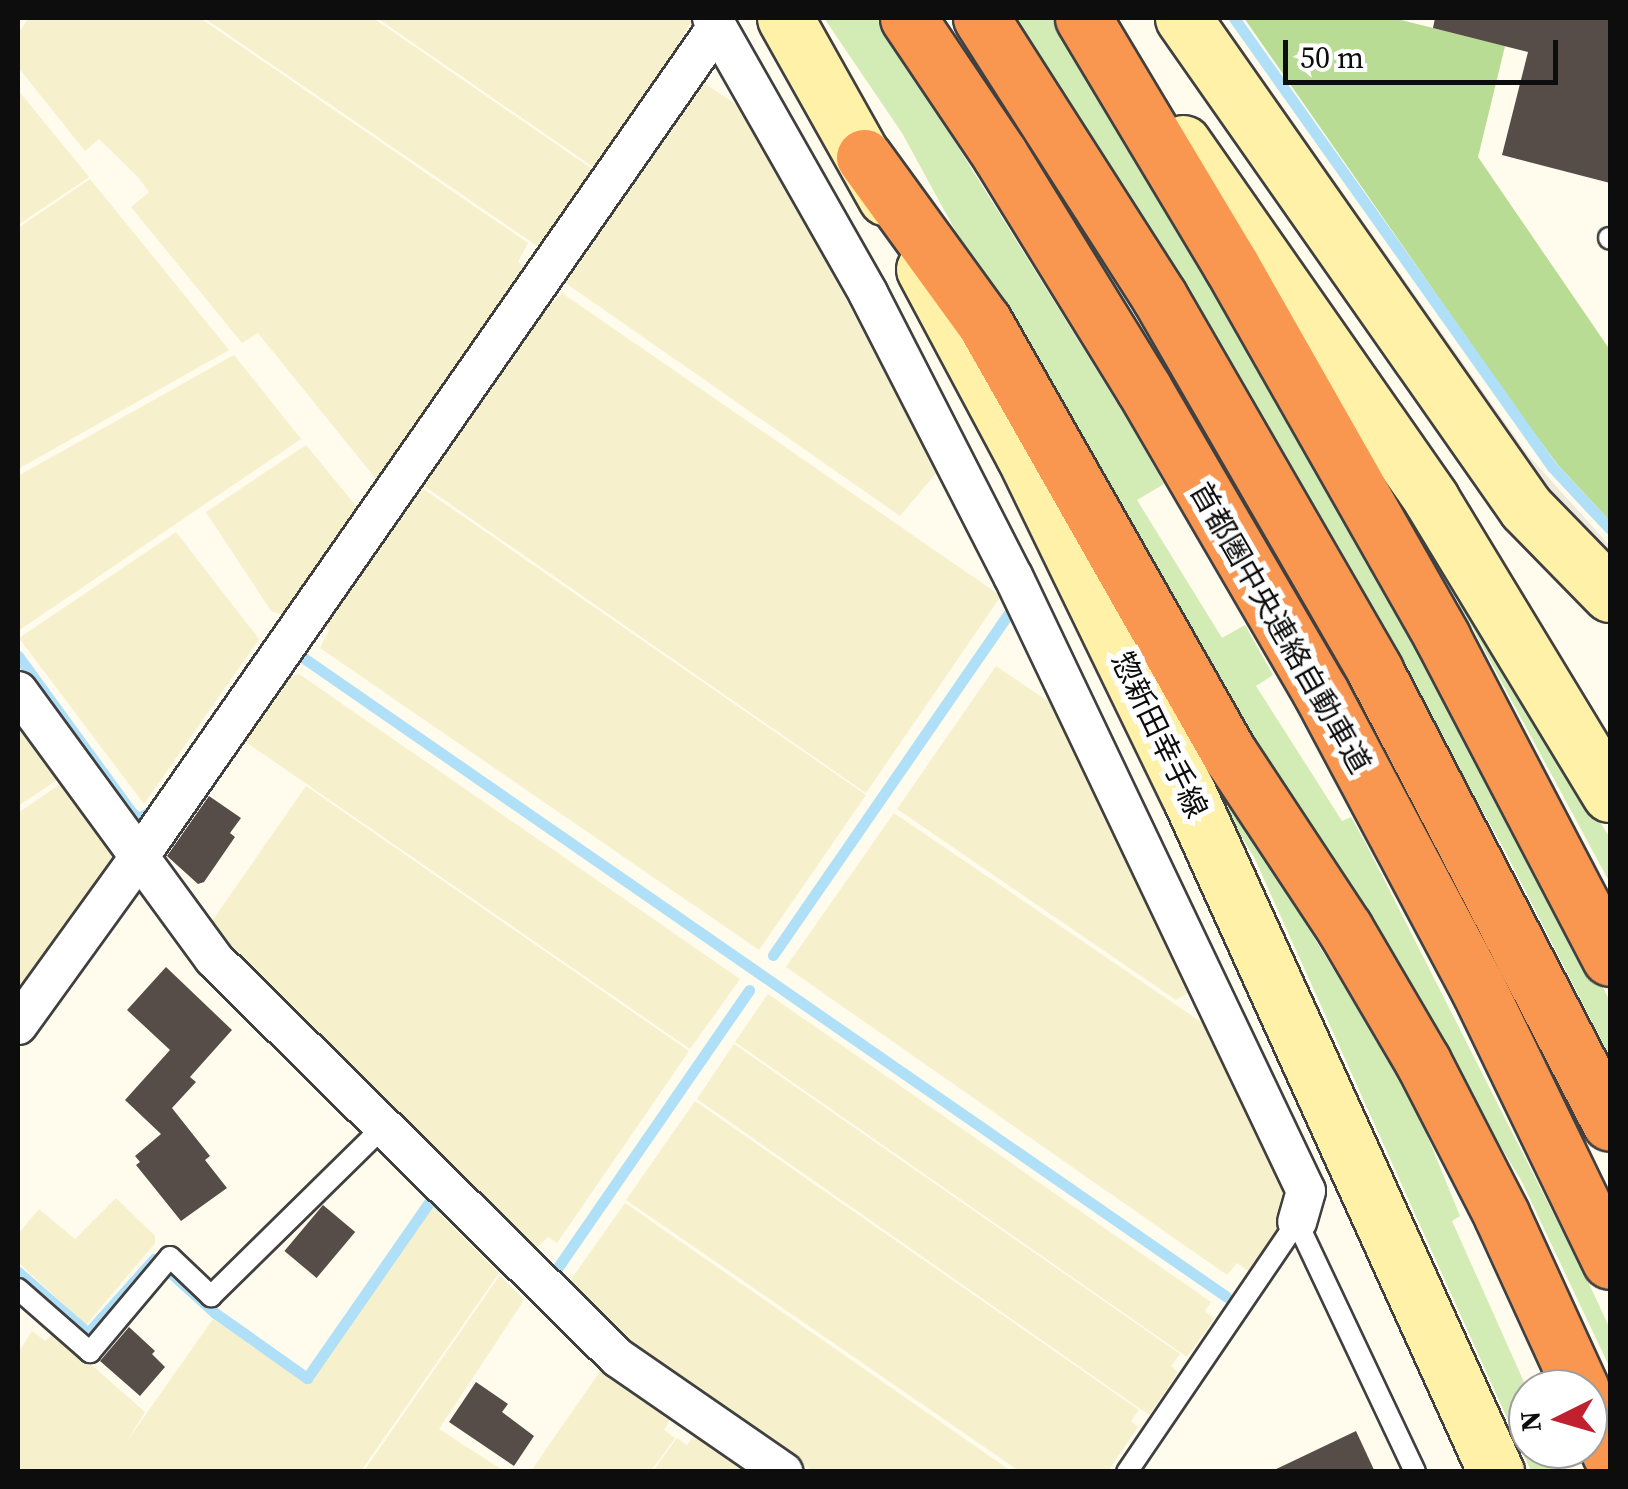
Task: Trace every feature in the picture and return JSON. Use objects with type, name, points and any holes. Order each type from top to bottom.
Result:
[{"type":"highway","name":"首都圏中央連絡自動車道","points":[[908,18],[1000,155],[1144,390],[1321,693],[1478,988],[1610,1261]]},
{"type":"highway","name":"首都圏中央連絡自動車道","points":[[982,18],[1160,298],[1375,671],[1535,970],[1610,1123]]},
{"type":"highway","points":[[1083,18],[1232,265],[1432,620],[1610,958]]},
{"type":"highway","points":[[864,157],[984,322],[1231,756],[1345,929],[1423,1062],[1502,1214],[1572,1369]]},
{"type":"main road","name":"惣新田幸手線","points":[[785,18],[1024,456],[1188,794],[1496,1472]]},
{"type":"main road","points":[[1095,18],[1431,498],[1610,794]]},
{"type":"main road","points":[[1182,18],[1526,508],[1610,594]]},
{"type":"street","points":[[18,1025],[139,858],[714,22],[868,292],[1059,670],[1306,1191],[1298,1222]]},
{"type":"street","points":[[18,692],[214,959],[618,1358],[783,1472]]},
{"type":"lane","points":[[18,1289],[90,1352],[170,1257],[211,1296],[382,1128]]},
{"type":"lane","points":[[1128,1472],[1298,1222]]},
{"type":"lane","points":[[1298,1222],[1415,1472]]},
{"type":"shaded area","points":[[29,18],[200,18],[528,243],[518,262],[530,270],[380,484],[258,333],[242,343],[131,207],[149,192],[138,177],[99,139],[85,151],[18,67],[18,33]]},
{"type":"shaded area","points":[[204,18],[373,18],[598,173],[543,250]]},
{"type":"shaded area","points":[[377,18],[693,18],[677,46],[681,50],[599,171]]},
{"type":"shaded area","points":[[1206,18],[1220,18],[1528,455],[1610,546],[1610,563],[1567,521]]},
{"type":"shaded area","points":[[701,81],[747,112],[937,472],[900,516],[557,277]]},
{"type":"shaded area","points":[[18,90],[89,177],[18,225]]},
{"type":"shaded area","points":[[90,179],[229,350],[18,469],[18,228]]},
{"type":"shaded area","points":[[562,293],[1001,596],[866,793],[414,479],[534,307],[543,312]]},
{"type":"shaded area","points":[[234,355],[301,439],[18,631],[18,476]]},
{"type":"shaded area","points":[[306,445],[361,512],[289,617],[271,611],[206,512]]},
{"type":"shaded area","points":[[412,481],[866,795],[759,950],[320,648],[329,630],[318,620]]},
{"type":"shaded area","points":[[176,532],[259,639],[144,804],[19,638]]},
{"type":"shaded area","points":[[996,666],[1052,704],[1191,991],[1176,1000],[897,809]]},
{"type":"shaded area","points":[[299,674],[740,979],[690,1049],[240,738],[283,678]]},
{"type":"shaded area","points":[[18,727],[57,780],[18,806]]},
{"type":"shaded area","points":[[62,783],[122,862],[18,1008],[18,813]]},
{"type":"shaded area","points":[[306,786],[689,1051],[557,1243],[548,1237],[532,1253],[242,963],[210,924]]},
{"type":"shaded area","points":[[894,813],[1210,1028],[1287,1196],[1277,1232],[1250,1272],[1237,1263],[1227,1275],[786,967]]},
{"type":"shaded area","points":[[768,994],[1211,1302],[1205,1311],[1214,1319],[1187,1357],[735,1042]]},
{"type":"shaded area","points":[[734,1044],[1180,1354],[1171,1366],[1178,1372],[1149,1415],[697,1099]]},
{"type":"shaded area","points":[[695,1101],[1139,1410],[1131,1421],[1138,1427],[1108,1471],[1019,1471],[626,1200]]},
{"type":"shaded area","points":[[116,1198],[155,1236],[155,1243],[86,1325],[18,1262],[18,1234],[39,1209],[75,1239]]},
{"type":"shaded area","points":[[625,1203],[1011,1471],[813,1471],[624,1340],[570,1281]]},
{"type":"shaded area","points":[[433,1207],[499,1273],[361,1471],[18,1472],[18,1353],[32,1331],[45,1341],[54,1332],[145,1412],[125,1444],[213,1319],[309,1385]]},
{"type":"shaded area","points":[[500,1275],[524,1300],[439,1429],[504,1471],[364,1471]]},
{"type":"shaded area","points":[[601,1370],[671,1418],[664,1430],[675,1438],[651,1471],[531,1471]]},
{"type":"shaded area","points":[[695,1434],[748,1471],[653,1471],[677,1438],[687,1445]]},
{"type":"green space","points":[[824,18],[878,18],[1127,419],[1164,484],[1137,500],[1222,638],[1245,625],[1273,675],[1256,686],[1342,821],[1351,817],[1365,842],[1591,1288],[1610,1329],[1610,1368],[1521,1180],[1071,442],[902,133]]},
{"type":"green space","points":[[1015,18],[1062,18],[1155,172],[1581,942],[1610,1002],[1610,1057],[1505,851],[1294,474]]},
{"type":"green space","points":[[1244,18],[1393,18],[1505,46],[1478,157],[1610,350],[1610,521],[1558,465],[1515,407]]},
{"type":"green space","points":[[1464,601],[1610,838],[1610,883],[1466,616],[1454,608]]},
{"type":"green space","points":[[1226,794],[1411,1096],[1460,1216],[1452,1221],[1518,1369],[1508,1369],[1508,1420],[1254,857],[1218,799]]},
{"type":"green space","points":[[1530,1469],[1567,1471],[1531,1471]]},
{"type":"building","points":[[1435,18],[1610,18],[1610,183],[1502,155],[1528,52],[1433,28]]},
{"type":"building","points":[[209,796],[241,818],[230,833],[235,837],[204,882],[198,884],[167,856]]},
{"type":"building","points":[[166,967],[232,1030],[190,1077],[196,1082],[172,1108],[210,1156],[205,1160],[227,1188],[181,1221],[136,1165],[140,1162],[135,1156],[161,1134],[125,1100],[170,1050],[127,1010]]},
{"type":"building","points":[[323,1205],[355,1232],[317,1278],[284,1251]]},
{"type":"building","points":[[129,1327],[155,1351],[152,1354],[165,1367],[140,1396],[100,1361]]},
{"type":"building","points":[[476,1382],[508,1404],[502,1412],[534,1436],[514,1466],[449,1422]]},
{"type":"building","points":[[1356,1431],[1375,1472],[1270,1472]]},
{"type":"waterway","points":[[1234,18],[1552,467],[1610,529]]},
{"type":"waterway","points":[[773,955],[1008,614]]},
{"type":"waterway","points":[[295,652],[1227,1297]]},
{"type":"waterway","points":[[18,656],[132,813],[139,818],[154,809]]},
{"type":"waterway","points":[[556,1270],[749,990]]},
{"type":"waterway","points":[[173,1275],[215,1313],[307,1378],[432,1198],[441,1207]]},
{"type":"waterway","points":[[18,1272],[88,1333],[154,1259]]}]
